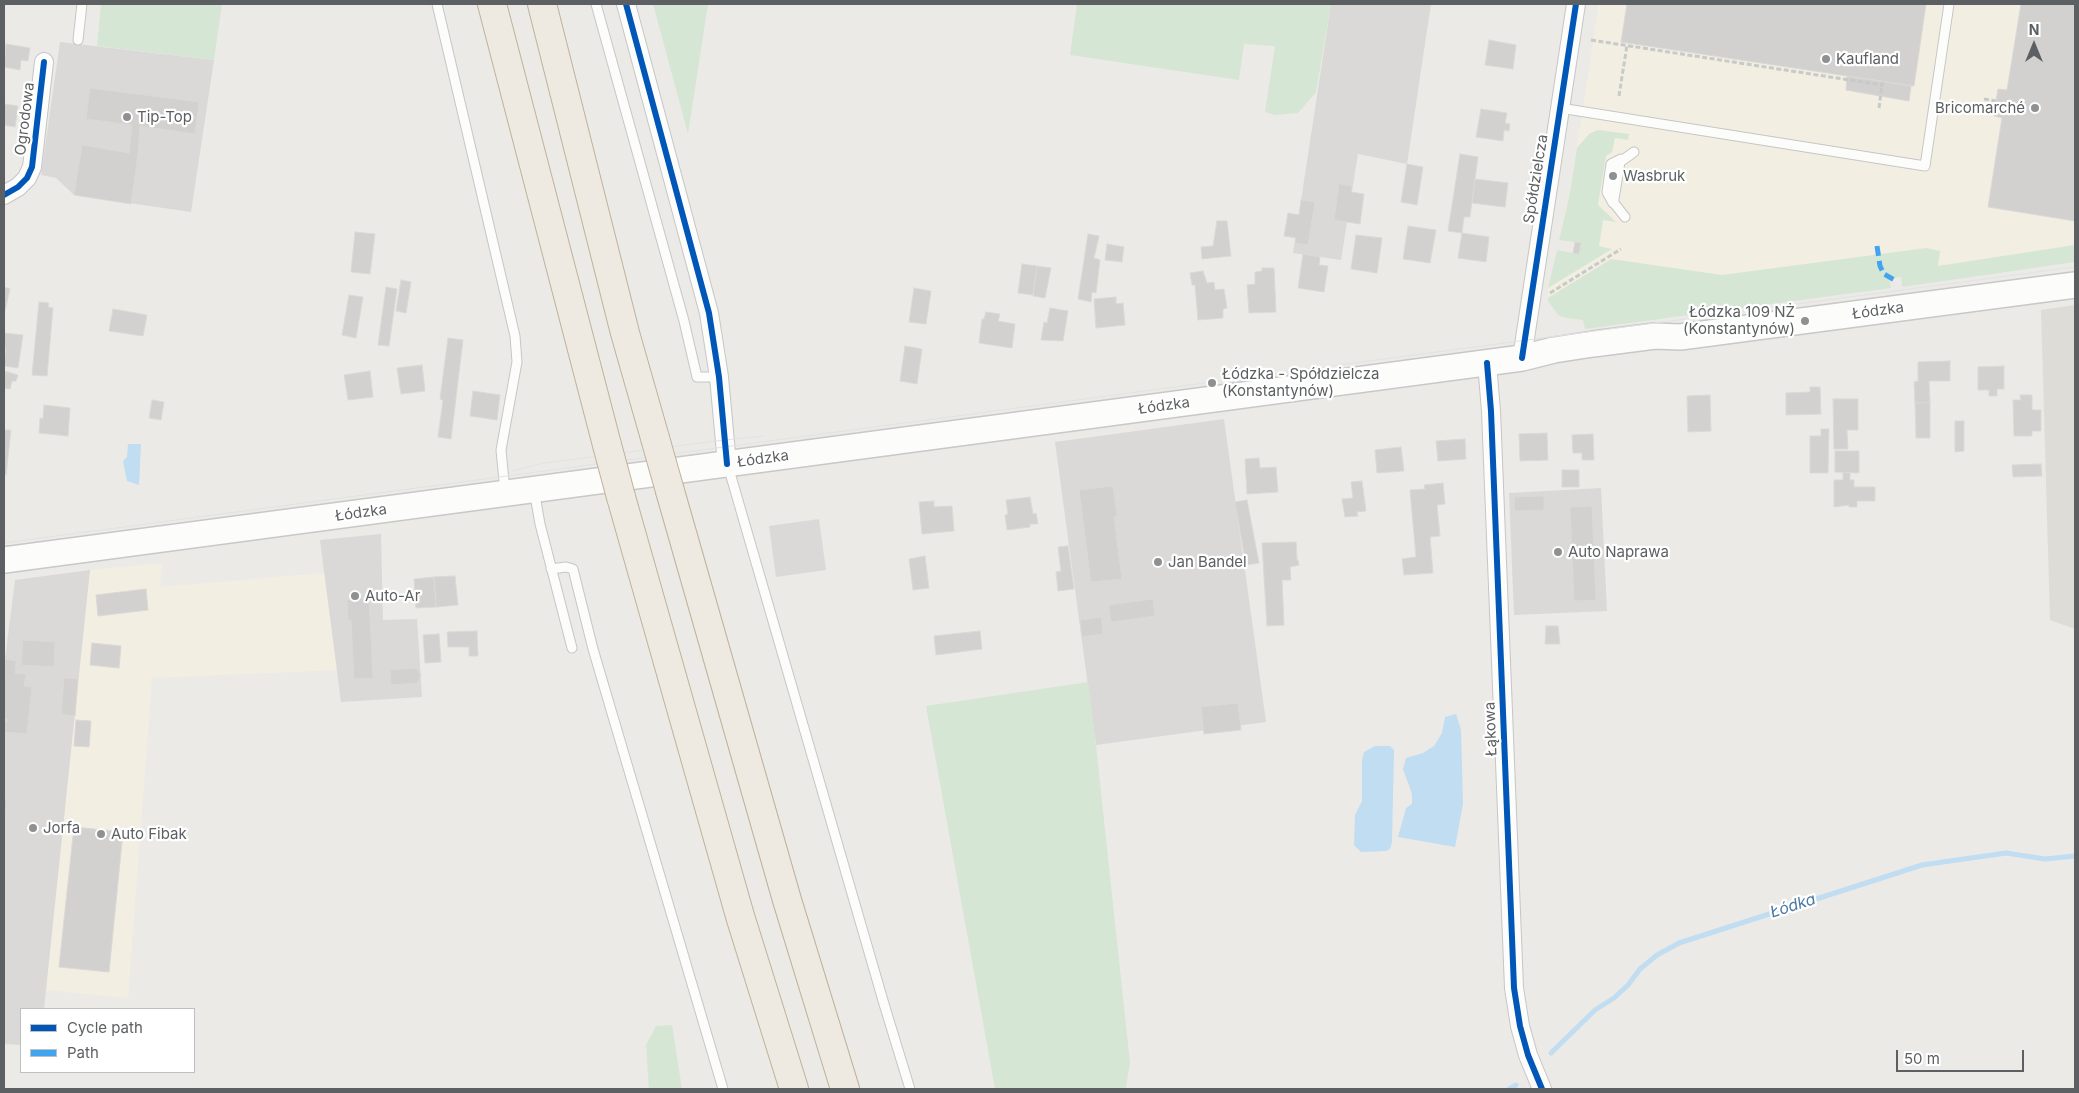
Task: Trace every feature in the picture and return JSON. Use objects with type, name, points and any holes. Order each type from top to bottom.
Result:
[{"type":"highway","points":[[492,4],[621,497],[740,916],[794,1089]]},
{"type":"highway","points":[[542,4],[625,333],[787,900],[845,1089]]},
{"type":"main road","name":"Łódzka","points":[[4,560],[1522,358],[1558,364],[1584,362],[1658,346],[1680,337],[2075,284]]},
{"type":"street","points":[[626,4],[709,313],[719,377],[727,464]]},
{"type":"street","name":"Spółdzielcza","points":[[1522,358],[1576,4]]},
{"type":"street","name":"Ogrodowa","points":[[4,195],[18,188],[27,178],[32,167],[44,62]]},
{"type":"street","name":"Łąkowa","points":[[1487,363],[1491,411],[1514,988],[1520,1026],[1528,1055],[1542,1089]]},
{"type":"lane","points":[[78,40],[82,4]]},
{"type":"lane","points":[[437,4],[515,336],[517,362],[501,450],[505,493]]},
{"type":"lane","points":[[596,4],[684,321],[697,377],[719,377]]},
{"type":"lane","points":[[1560,108],[1925,166],[1949,4]]},
{"type":"lane","points":[[1625,217],[1614,203],[1621,159],[1634,152]]},
{"type":"lane","points":[[727,464],[738,496],[910,1089]]},
{"type":"lane","points":[[534,490],[540,524],[572,648]]},
{"type":"lane","points":[[551,569],[566,567],[573,570],[593,649],[723,1089]]},
{"type":"path","points":[[1591,40],[1883,83],[1879,108]]},
{"type":"path","points":[[1619,96],[1627,45]]},
{"type":"path","points":[[1984,99],[1996,101]]},
{"type":"path","points":[[1544,297],[1621,249]]},
{"type":"shaded area","points":[[1331,4],[1431,4],[1407,164],[1358,154],[1341,260],[1293,253]]},
{"type":"shaded area","points":[[1599,4],[2075,4],[2075,245],[1584,321],[1558,315],[1548,301],[1548,288],[1557,250],[1579,253],[1581,243],[1559,240],[1569,198]]},
{"type":"shaded area","name":"Tip-Top","points":[[60,42],[214,60],[191,212],[74,195],[56,178],[41,175]]},
{"type":"shaded area","points":[[2075,305],[2075,629],[2050,620],[2041,310]]},
{"type":"shaded area","name":"Jan Bandel","points":[[1224,419],[1266,722],[1096,745],[1055,442]]},
{"type":"shaded area","name":"Auto Naprawa","points":[[1601,488],[1607,611],[1514,615],[1509,493]]},
{"type":"shaded area","points":[[819,519],[826,570],[776,577],[769,526]]},
{"type":"shaded area","name":"Auto-Ar","points":[[381,534],[383,620],[417,619],[422,697],[341,702],[320,540]]},
{"type":"shaded area","name":"Auto Fibak","points":[[162,563],[160,587],[324,573],[337,670],[152,678],[128,998],[46,990],[90,570]]},
{"type":"shaded area","name":"Jorfa","points":[[90,570],[44,1008],[20,1008],[20,1045],[4,1044],[4,667],[15,580]]},
{"type":"green space","points":[[101,4],[222,4],[214,60],[97,46]]},
{"type":"green space","points":[[653,4],[708,4],[688,134]]},
{"type":"green space","points":[[1077,4],[1331,4],[1316,92],[1298,113],[1275,115],[1265,112],[1275,46],[1244,44],[1239,80],[1070,55]]},
{"type":"green space","points":[[1598,130],[1629,134],[1628,140],[1615,138],[1612,152],[1606,156],[1598,205],[1616,222],[1603,220],[1599,246],[1612,249],[1548,288],[1557,250],[1579,254],[1581,243],[1559,240],[1569,198],[1577,148],[1589,134]]},
{"type":"green space","points":[[2075,245],[2075,262],[1902,287],[1901,277],[1889,278],[1891,288],[1585,329],[1583,320],[1558,315],[1548,301],[1548,298],[1611,259],[1722,275],[1926,248],[1940,251],[1938,266]]},
{"type":"green space","points":[[1088,682],[1130,1063],[1126,1087],[1125,1089],[995,1089],[926,706]]},
{"type":"green space","points":[[672,1025],[682,1089],[649,1089],[646,1045],[656,1026]]},
{"type":"water","points":[[128,444],[141,444],[139,485],[127,481],[123,461],[127,457]]},
{"type":"water","points":[[1456,714],[1461,730],[1463,804],[1455,847],[1398,837],[1406,808],[1412,804],[1412,794],[1403,769],[1406,758],[1423,753],[1434,746],[1442,733],[1445,717]]},
{"type":"water","points":[[1375,746],[1390,746],[1394,750],[1392,842],[1390,849],[1386,851],[1361,852],[1354,845],[1355,815],[1362,801],[1362,760],[1364,752]]},
{"type":"building","name":"Kaufland","points":[[1627,4],[1926,4],[1914,86],[1621,42]]},
{"type":"building","name":"Bricomarché","points":[[2021,4],[2075,4],[2075,221],[1988,207],[2002,118],[1994,116],[1996,101],[1998,89],[2007,90]]},
{"type":"building","points":[[1489,40],[1516,45],[1513,69],[1485,65]]},
{"type":"building","points":[[6,44],[30,48],[28,61],[21,60],[20,70],[4,67]]},
{"type":"building","points":[[1847,76],[1911,86],[1909,101],[1846,90]]},
{"type":"building","points":[[90,88],[199,102],[195,134],[140,126],[131,204],[74,195],[82,145],[129,153],[132,125],[86,119]]},
{"type":"building","points":[[4,104],[18,106],[15,127],[4,125]]},
{"type":"building","points":[[1481,109],[1507,113],[1505,123],[1510,124],[1509,131],[1504,130],[1503,141],[1476,137]]},
{"type":"building","points":[[1460,154],[1478,157],[1470,217],[1464,217],[1462,233],[1448,231]]},
{"type":"building","points":[[1407,164],[1423,167],[1417,205],[1401,202]]},
{"type":"building","points":[[1475,179],[1508,183],[1505,207],[1472,203]]},
{"type":"building","points":[[1339,184],[1352,186],[1351,192],[1364,194],[1360,224],[1334,220]]},
{"type":"building","points":[[1301,200],[1315,202],[1308,245],[1295,243],[1296,238],[1284,236],[1288,213],[1299,215]]},
{"type":"building","points":[[1217,221],[1227,221],[1231,256],[1202,259],[1201,247],[1213,246]]},
{"type":"building","points":[[1408,226],[1436,230],[1430,263],[1403,259]]},
{"type":"building","points":[[355,232],[375,234],[370,274],[351,272]]},
{"type":"building","points":[[1462,233],[1489,237],[1486,262],[1458,258]]},
{"type":"building","points":[[1088,234],[1099,236],[1094,258],[1100,260],[1096,293],[1092,292],[1091,302],[1078,299]]},
{"type":"building","points":[[1356,235],[1382,238],[1377,273],[1351,269]]},
{"type":"building","points":[[1575,242],[1581,243],[1579,254],[1573,253]]},
{"type":"building","points":[[1107,244],[1124,247],[1122,262],[1105,260]]},
{"type":"building","points":[[1303,254],[1320,257],[1319,265],[1328,266],[1324,292],[1298,288]]},
{"type":"building","points":[[1022,264],[1037,266],[1033,295],[1018,293]]},
{"type":"building","points":[[1037,266],[1051,268],[1045,298],[1033,296]]},
{"type":"building","points":[[1262,268],[1274,268],[1276,312],[1249,313],[1247,285],[1255,284],[1255,272],[1262,271]]},
{"type":"building","points":[[1203,271],[1207,283],[1214,282],[1215,290],[1224,289],[1227,308],[1223,309],[1223,318],[1198,320],[1195,285],[1192,285],[1190,273]]},
{"type":"building","points":[[401,280],[411,282],[406,313],[396,311]]},
{"type":"building","points":[[4,287],[10,289],[5,311],[4,311]]},
{"type":"building","points":[[386,287],[397,289],[389,346],[378,345]]},
{"type":"building","points":[[914,288],[931,291],[926,324],[909,322]]},
{"type":"building","points":[[349,295],[363,297],[356,338],[342,335]]},
{"type":"building","points":[[1116,297],[1116,304],[1123,303],[1125,325],[1096,328],[1094,299]]},
{"type":"building","points":[[39,302],[49,303],[48,307],[53,308],[47,376],[32,375]]},
{"type":"building","points":[[1050,308],[1068,311],[1063,341],[1041,340],[1044,322],[1047,323]]},
{"type":"building","points":[[113,309],[147,315],[143,336],[109,331]]},
{"type":"building","points":[[986,312],[1000,314],[998,321],[1015,324],[1012,348],[979,343],[982,319],[984,319]]},
{"type":"building","points":[[4,333],[23,335],[18,368],[4,366],[6,348],[4,347]]},
{"type":"building","points":[[448,338],[463,340],[451,439],[438,437],[443,400],[440,399]]},
{"type":"building","points":[[905,346],[922,349],[917,384],[900,381]]},
{"type":"building","points":[[1950,361],[1950,381],[1929,381],[1930,402],[1915,403],[1914,382],[1918,381],[1918,362]]},
{"type":"building","points":[[422,365],[425,391],[401,394],[397,368]]},
{"type":"building","points":[[2004,366],[2004,389],[1997,389],[1997,396],[1989,396],[1989,390],[1978,390],[1978,367]]},
{"type":"building","points":[[4,371],[18,375],[16,381],[12,381],[10,389],[4,388]]},
{"type":"building","points":[[370,371],[373,397],[348,400],[344,375]]},
{"type":"building","points":[[1810,387],[1820,387],[1821,414],[1786,415],[1786,393],[1810,392]]},
{"type":"building","points":[[473,391],[500,395],[497,420],[470,416]]},
{"type":"building","points":[[1710,395],[1711,431],[1688,432],[1687,396]]},
{"type":"building","points":[[2020,395],[2032,395],[2032,410],[2041,410],[2041,431],[2032,431],[2032,436],[2014,436],[2013,400],[2021,400]]},
{"type":"building","points":[[1833,399],[1858,399],[1858,430],[1847,430],[1848,449],[1834,449]]},
{"type":"building","points":[[152,400],[164,402],[161,420],[149,418]]},
{"type":"building","points":[[1930,402],[1930,438],[1916,438],[1915,403]]},
{"type":"building","points":[[44,405],[70,408],[68,436],[39,433],[40,418],[43,419]]},
{"type":"building","points":[[1955,421],[1964,421],[1964,451],[1955,452]]},
{"type":"building","points":[[1821,429],[1829,429],[1828,473],[1810,473],[1810,436],[1821,436]]},
{"type":"building","points":[[4,430],[11,430],[6,475],[4,474]]},
{"type":"building","points":[[1547,433],[1548,460],[1520,461],[1519,434]]},
{"type":"building","points":[[1593,434],[1594,460],[1582,460],[1582,453],[1573,453],[1572,435]]},
{"type":"building","points":[[1465,439],[1466,459],[1438,461],[1436,441]]},
{"type":"building","points":[[1401,447],[1404,471],[1377,473],[1375,450]]},
{"type":"building","points":[[1835,451],[1859,451],[1859,473],[1835,472]]},
{"type":"building","points":[[1259,458],[1260,468],[1276,467],[1278,492],[1247,494],[1245,459]]},
{"type":"building","points":[[2041,464],[2042,476],[2013,477],[2012,465]]},
{"type":"building","points":[[1562,470],[1579,470],[1579,487],[1562,487]]},
{"type":"building","points":[[1843,472],[1850,473],[1850,480],[1854,480],[1854,487],[1875,487],[1875,501],[1857,501],[1857,507],[1849,507],[1849,505],[1834,507],[1834,480],[1843,480]]},
{"type":"building","points":[[1362,481],[1366,511],[1357,512],[1358,516],[1345,517],[1342,499],[1353,498],[1351,482]]},
{"type":"building","points":[[1443,483],[1445,504],[1437,505],[1440,536],[1430,537],[1433,573],[1404,575],[1402,559],[1416,557],[1410,490],[1425,489],[1424,485]]},
{"type":"building","points":[[1113,486],[1117,517],[1114,517],[1122,579],[1091,582],[1079,490]]},
{"type":"building","points":[[1544,496],[1544,510],[1515,511],[1514,497]]},
{"type":"building","points":[[1030,497],[1033,514],[1036,513],[1038,524],[1030,524],[1030,527],[1007,530],[1005,515],[1008,514],[1006,500]]},
{"type":"building","points":[[1247,500],[1259,563],[1246,565],[1235,502]]},
{"type":"building","points":[[934,501],[934,507],[952,506],[954,531],[922,534],[919,502]]},
{"type":"building","points":[[1592,506],[1596,600],[1574,601],[1570,507]]},
{"type":"building","points":[[1296,542],[1299,565],[1290,567],[1291,580],[1282,580],[1284,625],[1267,626],[1262,543]]},
{"type":"building","points":[[1068,546],[1074,589],[1058,591],[1056,572],[1061,571],[1058,547]]},
{"type":"building","points":[[925,556],[929,588],[913,590],[909,559]]},
{"type":"building","points":[[455,576],[458,605],[436,607],[434,577]]},
{"type":"building","points":[[434,577],[436,607],[416,608],[414,579]]},
{"type":"building","points":[[146,589],[148,610],[98,616],[96,595]]},
{"type":"building","points":[[369,598],[373,678],[354,679],[351,620],[348,620],[347,600]]},
{"type":"building","points":[[1153,599],[1155,616],[1111,622],[1109,605]]},
{"type":"building","points":[[1101,617],[1103,634],[1082,637],[1080,620]]},
{"type":"building","points":[[1546,626],[1558,626],[1560,644],[1545,644]]},
{"type":"building","points":[[477,631],[478,656],[469,656],[469,647],[448,647],[447,632]]},
{"type":"building","points":[[980,631],[982,649],[936,655],[934,636]]},
{"type":"building","points":[[439,634],[441,662],[425,663],[423,635]]},
{"type":"building","points":[[23,640],[55,642],[54,667],[21,665]]},
{"type":"building","points":[[92,643],[121,646],[119,668],[90,665]]},
{"type":"building","points":[[5,659],[16,661],[15,673],[26,674],[24,686],[32,687],[27,734],[4,732],[4,721],[7,722],[7,719],[4,719]]},
{"type":"building","points":[[416,668],[421,675],[417,683],[391,685],[390,670]]},
{"type":"building","points":[[64,678],[78,679],[75,716],[61,714]]},
{"type":"building","points":[[1238,703],[1241,730],[1204,734],[1201,707]]},
{"type":"building","points":[[76,720],[91,721],[89,747],[74,746]]},
{"type":"building","points":[[4,799],[7,799],[4,829]]},
{"type":"building","points":[[74,827],[123,832],[109,972],[59,967]]},
{"type":"waterway","name":"Łódka","points":[[1551,1053],[1595,1010],[1614,998],[1628,985],[1640,969],[1657,955],[1679,943],[1922,865],[2006,853],[2045,859],[2075,856]]},
{"type":"waterway","name":"Łódka","points":[[1509,1089],[1516,1085]]},
{"type":"tram line","points":[[4,543],[2075,267]]},
{"type":"tram line","points":[[512,471],[544,463],[764,436]]},
{"type":"marked path","points":[[1877,246],[1880,266],[1884,274],[1896,281]]},
{"type":"cycle path","points":[[626,4],[709,313],[719,377],[727,464]]},
{"type":"cycle path","points":[[1522,358],[1576,4]]},
{"type":"cycle path","points":[[4,195],[18,187],[27,178],[32,167],[44,62]]},
{"type":"cycle path","points":[[1487,363],[1491,411],[1514,988],[1520,1026],[1528,1055],[1542,1089]]},
{"type":"place","name":"Kaufland","points":[[1826,59]]},
{"type":"place","name":"Bricomarché","points":[[2035,108]]},
{"type":"place","name":"Tip-Top","points":[[127,117]]},
{"type":"place","name":"Wasbruk","points":[[1613,176]]},
{"type":"place","name":"Łódzka 109 NŻ (Konstantynów)","points":[[1805,321]]},
{"type":"place","name":"Łódzka - Spółdzielcza (Konstantynów)","points":[[1212,383]]},
{"type":"place","name":"Auto Naprawa","points":[[1558,552]]},
{"type":"place","name":"Jan Bandel","points":[[1158,562]]},
{"type":"place","name":"Auto-Ar","points":[[355,596]]},
{"type":"place","name":"Jorfa","points":[[33,828]]},
{"type":"place","name":"Auto Fibak","points":[[101,834]]}]
